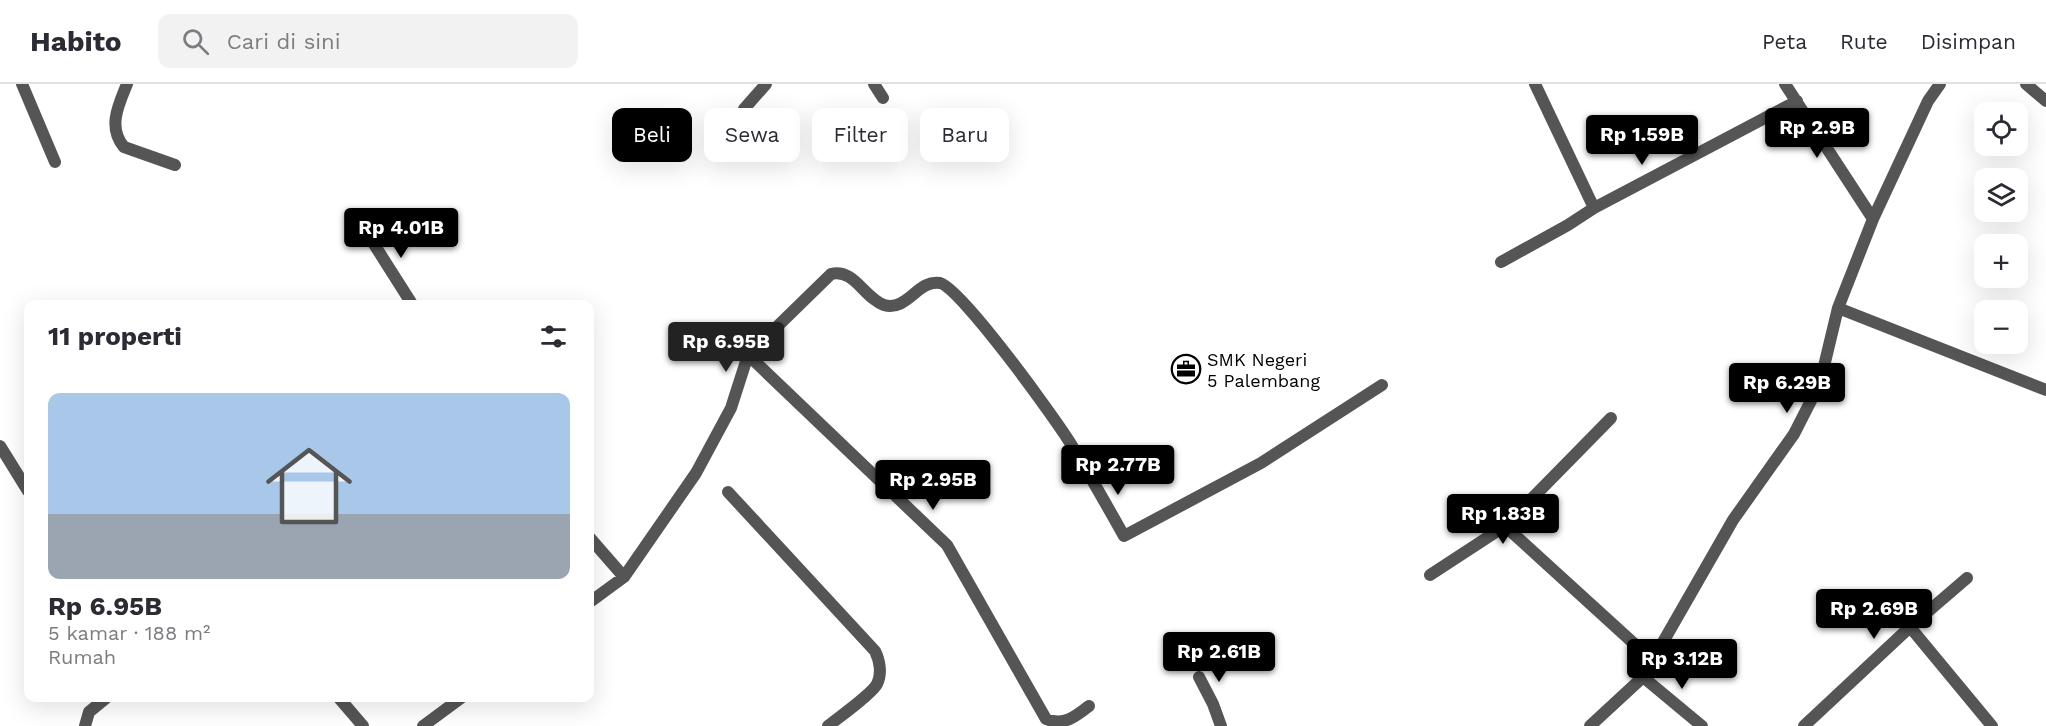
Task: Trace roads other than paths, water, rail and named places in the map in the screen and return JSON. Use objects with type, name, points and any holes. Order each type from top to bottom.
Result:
[{"type":"street","points":[[22,84],[55,162]]},
{"type":"street","points":[[127,84],[114,122],[120,142],[124,147],[175,165]]},
{"type":"street","points":[[745,108],[766,84]]},
{"type":"street","points":[[874,84],[883,98]]},
{"type":"street","points":[[1535,84],[1594,208]]},
{"type":"street","points":[[1785,84],[1874,219]]},
{"type":"street","points":[[1590,726],[1643,677],[1733,520],[1794,434],[1820,382],[1838,308],[1874,219],[1928,100],[1940,84]]},
{"type":"street","points":[[2025,84],[2046,101]]},
{"type":"street","points":[[1501,262],[1594,208],[1797,101]]},
{"type":"street","points":[[365,230],[409,300]]},
{"type":"street","points":[[594,599],[624,577],[696,472],[731,408],[748,355],[831,274],[846,275],[879,303],[891,306],[899,305],[929,283],[940,283],[952,290],[982,324],[1068,440],[1124,536],[1261,463],[1382,385]]},
{"type":"street","points":[[1838,308],[2046,390]]},
{"type":"street","points":[[748,355],[947,545],[1046,719],[1058,724],[1069,721],[1089,706]]},
{"type":"street","points":[[1430,575],[1505,526],[1611,418]]},
{"type":"street","points":[[0,446],[24,485]]},
{"type":"street","points":[[728,492],[875,651],[879,660],[879,676],[874,688],[828,726]]},
{"type":"street","points":[[1505,526],[1652,660]]},
{"type":"street","points":[[594,543],[624,577]]},
{"type":"street","points":[[1804,726],[1910,627],[1967,578]]},
{"type":"street","points":[[1910,627],[1992,726]]},
{"type":"street","points":[[1643,677],[1702,726]]},
{"type":"street","points":[[1198,678],[1213,704],[1221,726]]},
{"type":"street","points":[[85,726],[89,712],[101,702]]},
{"type":"street","points":[[342,702],[363,726]]},
{"type":"street","points":[[423,726],[456,702]]},
{"type":"place","name":"SMK Negeri 5 Palembang","points":[[1186,369]]}]
